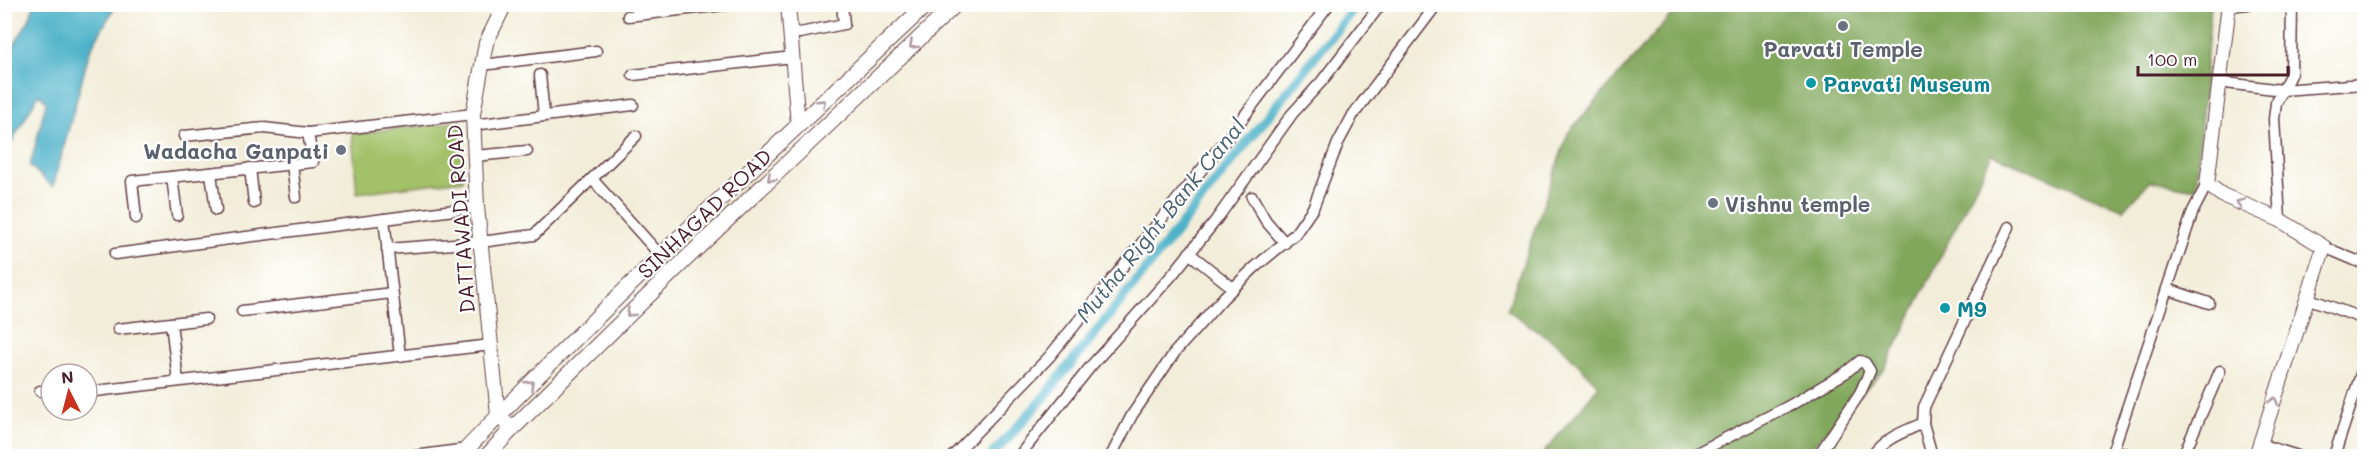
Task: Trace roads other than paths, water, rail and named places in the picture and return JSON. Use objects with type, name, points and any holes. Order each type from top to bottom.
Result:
[{"type":"main road","name":"SINHAGAD ROAD","points":[[464,453],[498,415],[661,256],[927,4]]},
{"type":"main road","name":"SINHAGAD ROAD","points":[[487,456],[699,246],[956,4]]},
{"type":"street","name":"DATTAWADI ROAD","points":[[498,415],[477,207],[473,119],[486,43],[505,4]]},
{"type":"street","points":[[628,16],[733,4]]},
{"type":"street","points":[[788,4],[798,125]]},
{"type":"street","points":[[791,31],[800,33],[844,24],[842,4]]},
{"type":"street","points":[[953,456],[1049,357],[1233,131],[1329,4]]},
{"type":"street","points":[[1019,456],[1091,366],[1189,253],[1292,114],[1322,81],[1381,4]]},
{"type":"street","points":[[1111,456],[1149,387],[1175,352],[1233,288],[1295,234],[1313,208],[1338,143],[1353,115],[1437,4]]},
{"type":"street","points":[[2134,456],[2112,453],[2193,211],[2207,184],[2229,5],[2248,4]]},
{"type":"street","points":[[2280,220],[2274,119],[2276,103],[2291,73],[2292,4]]},
{"type":"street","points":[[482,65],[596,51]]},
{"type":"street","points":[[633,75],[793,57]]},
{"type":"street","points":[[540,75],[544,116]]},
{"type":"street","points":[[2218,82],[2282,90],[2364,84]]},
{"type":"street","points":[[184,136],[264,128],[308,133],[473,119],[544,116],[633,105]]},
{"type":"street","points":[[136,218],[132,181],[313,162],[308,133]]},
{"type":"street","points":[[387,249],[481,242],[534,235],[636,136]]},
{"type":"street","points":[[475,156],[527,151]]},
{"type":"street","points":[[292,164],[296,197]]},
{"type":"street","points":[[250,168],[254,203]]},
{"type":"street","points":[[211,172],[216,210]]},
{"type":"street","points":[[172,177],[177,215]]},
{"type":"street","points":[[592,179],[661,256]]},
{"type":"street","points":[[2207,184],[2222,195],[2280,220],[2325,246],[2364,264]]},
{"type":"street","points":[[1252,197],[1266,221],[1285,243]]},
{"type":"street","points":[[115,254],[477,207]]},
{"type":"street","points":[[384,219],[400,356]]},
{"type":"street","points":[[1932,456],[1923,423],[1924,407],[2008,226]]},
{"type":"street","points":[[2298,456],[2258,450],[2325,246]]},
{"type":"street","points":[[1189,253],[1233,288]]},
{"type":"street","points":[[2167,289],[2209,303]]},
{"type":"street","points":[[242,310],[392,293]]},
{"type":"street","points":[[2307,298],[2364,319]]},
{"type":"street","points":[[118,329],[206,319]]},
{"type":"street","points":[[171,323],[178,381]]},
{"type":"street","points":[[99,391],[491,345]]},
{"type":"street","points":[[1691,456],[1789,406],[1845,373],[1860,361],[1865,363],[1870,371],[1860,393],[1818,456]]},
{"type":"street","points":[[2334,456],[2364,365]]},
{"type":"street","points":[[2183,456],[2220,371]]},
{"type":"street","points":[[498,415],[512,429]]},
{"type":"street","points":[[1872,456],[1878,447],[1893,436],[1923,423]]},
{"type":"street","points":[[415,456],[464,453]]},
{"type":"water","points":[[34,5],[116,5],[90,50],[53,187],[30,166],[46,102],[39,94],[5,154],[5,60],[29,20]]},
{"type":"waterway","name":"Mutha Right Bank Canal","points":[[991,456],[1041,401],[1357,4]]},
{"type":"place","name":"Parvati Temple","points":[[1843,26]]},
{"type":"place","name":"Parvati Museum","points":[[1811,83]]},
{"type":"place","name":"Wadacha Ganpati","points":[[341,150]]},
{"type":"place","name":"Vishnu temple","points":[[1713,203]]},
{"type":"place","name":"M9","points":[[1945,308]]}]
